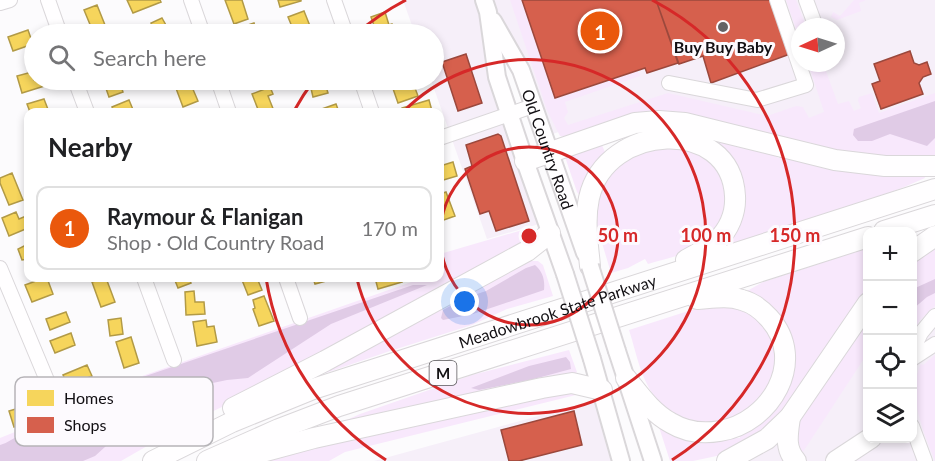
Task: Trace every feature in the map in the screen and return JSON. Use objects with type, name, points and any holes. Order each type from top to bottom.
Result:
[{"type":"highway","points":[[525,160],[635,123],[659,121],[685,123],[835,160],[885,166],[935,166]]},
{"type":"highway","points":[[590,266],[586,212],[591,190],[602,169],[619,153],[639,143],[660,139],[683,140],[710,151],[723,164],[735,191],[733,214],[724,232],[711,245],[653,279]]},
{"type":"highway","name":"Meadowbrook State Parkway","points":[[213,431],[313,389],[935,189]]},
{"type":"highway","points":[[897,227],[935,215]]},
{"type":"highway","points":[[213,420],[225,411],[325,361],[517,257],[536,246],[550,233]]},
{"type":"highway","points":[[917,249],[935,236]]},
{"type":"highway","name":"Meadowbrook State Parkway","points":[[207,461],[279,429],[339,406],[863,238]]},
{"type":"highway","points":[[626,378],[649,406],[664,419],[685,430],[703,432],[726,430],[747,423],[764,409],[778,388],[784,365],[783,342],[776,327],[761,310],[742,300],[730,298],[667,301]]},
{"type":"highway","points":[[727,461],[767,439],[790,417],[863,309]]},
{"type":"highway","points":[[228,461],[304,440],[542,388],[572,383],[602,390]]},
{"type":"highway","points":[[790,417],[788,443],[796,461]]},
{"type":"highway","points":[[836,461],[863,443]]},
{"type":"highway","points":[[173,450],[178,446]]},
{"type":"highway","name":"Meadowbrook State Parkway","points":[[153,461],[181,446]]},
{"type":"main road","name":"Old Country Road","points":[[486,6],[521,70],[590,266],[653,461]]},
{"type":"main road","name":"Old Country Road","points":[[486,6],[497,77],[565,274],[602,390],[621,461]]},
{"type":"street","points":[[0,3],[10,0]]},
{"type":"street","points":[[48,0],[56,24]]},
{"type":"street","points":[[191,0],[199,24]]},
{"type":"street","points":[[334,0],[342,24]]},
{"type":"street","points":[[669,83],[757,100],[806,86],[777,0]]},
{"type":"street","points":[[806,0],[813,18]]},
{"type":"street","points":[[79,90],[86,108]]},
{"type":"street","points":[[221,90],[228,108]]},
{"type":"street","points":[[364,90],[371,108]]},
{"type":"street","points":[[444,137],[533,106]]},
{"type":"street","points":[[0,268],[46,377]]},
{"type":"street","points":[[145,282],[174,360]]},
{"type":"street","points":[[287,282],[300,318]]},
{"type":"street","points":[[917,341],[935,316]]},
{"type":"street","points":[[917,356],[935,344]]},
{"type":"street","points":[[917,439],[925,461]]},
{"type":"shaded area","points":[[403,0],[935,0],[935,104],[836,137],[667,95],[544,137],[489,14],[497,77],[546,222],[487,239],[444,117],[444,108],[441,108],[435,90],[444,90],[444,24],[411,24]]},
{"type":"shaded area","points":[[510,0],[522,0],[555,99],[638,71],[640,76],[565,102],[568,112],[564,118],[568,125],[668,93],[767,116],[796,106],[803,107],[809,118],[824,112],[811,72],[826,72],[838,104],[849,101],[854,111],[861,108],[859,97],[872,93],[879,113],[935,93],[935,161],[838,155],[670,114],[565,137],[560,136],[547,110]]},
{"type":"shaded area","points":[[786,0],[796,0],[803,18],[792,18]]},
{"type":"shaded area","points":[[854,0],[866,0],[859,3],[861,11],[842,18],[831,17],[833,12],[840,16]]},
{"type":"shaded area","points":[[935,101],[935,138],[927,146],[890,134],[872,141],[858,141],[853,135],[854,129]]},
{"type":"shaded area","points":[[688,130],[764,151],[779,158],[780,154],[923,172],[925,178],[852,206],[727,246],[723,240],[739,199]]},
{"type":"shaded area","points":[[601,143],[605,152],[614,149],[582,199],[577,192],[564,154]]},
{"type":"shaded area","points":[[665,146],[690,151],[718,169],[726,190],[726,208],[721,224],[715,234],[701,246],[648,264],[645,259],[628,268],[611,273],[596,223],[593,192],[623,157]]},
{"type":"shaded area","points":[[529,228],[530,234],[533,235],[532,239],[262,388],[213,411],[213,377],[139,377],[412,282],[444,282],[444,253]]},
{"type":"shaded area","points":[[935,242],[935,306],[917,325],[917,281],[917,257]]},
{"type":"shaded area","points":[[863,249],[863,299],[816,369],[766,432],[726,454],[693,461],[670,461],[658,424],[699,438],[740,438],[738,432],[788,366],[747,297],[747,291],[763,282]]},
{"type":"shaded area","points":[[523,261],[538,261],[543,265],[553,296],[507,309],[472,325],[282,388]]},
{"type":"shaded area","points":[[535,265],[543,276],[544,290],[473,314],[443,320],[441,318],[443,310],[465,298],[486,291]]},
{"type":"shaded area","points":[[935,279],[935,293],[917,306],[917,287]]},
{"type":"shaded area","points":[[413,285],[427,285],[331,324],[248,378],[213,383],[213,377],[143,377]]},
{"type":"shaded area","points":[[935,300],[935,461],[727,461],[863,338],[863,443],[917,443],[917,304]]},
{"type":"shaded area","points":[[707,305],[739,307],[755,315],[770,331],[776,348],[777,368],[762,402],[714,428],[663,414],[666,408],[651,392],[646,382],[629,330]]},
{"type":"shaded area","points":[[863,317],[863,360],[801,455],[804,459],[802,461],[791,443],[794,422]]},
{"type":"shaded area","points":[[569,350],[577,372],[574,375],[327,429],[360,414],[472,375]]},
{"type":"shaded area","points":[[935,355],[935,461],[917,406],[917,376],[921,364],[923,365]]},
{"type":"shaded area","points":[[566,357],[571,369],[479,390],[471,388],[529,366]]},
{"type":"shaded area","points":[[575,390],[576,395],[345,452],[329,461],[258,461],[308,446]]},
{"type":"shaded area","points":[[604,398],[621,461],[374,461]]},
{"type":"shaded area","points":[[15,432],[15,446],[147,446],[121,461],[0,461],[0,438]]},
{"type":"shaded area","points":[[15,438],[15,446],[106,446],[95,456],[83,461],[0,461],[0,445]]},
{"type":"building: Homes","points":[[127,0],[160,0],[161,2],[133,13]]},
{"type":"building: Homes","points":[[225,0],[242,0],[248,19],[234,24]]},
{"type":"building: Homes","points":[[278,0],[301,0],[301,1],[280,7]]},
{"type":"building: Homes","points":[[97,5],[105,24],[90,24],[84,10]]},
{"type":"building: Homes","points":[[304,11],[309,24],[291,24],[288,17]]},
{"type":"building: Homes","points":[[385,12],[389,24],[373,24],[371,17]]},
{"type":"building: Homes","points":[[162,18],[165,24],[152,24]]},
{"type":"building: Homes","points":[[24,31],[24,47],[13,51],[8,37]]},
{"type":"building: Homes","points":[[24,74],[24,90],[32,90],[22,93],[17,76]]},
{"type":"building: Homes","points":[[107,90],[122,90],[123,92],[109,97]]},
{"type":"building: Homes","points":[[177,90],[193,90],[198,101],[183,107]]},
{"type":"building: Homes","points":[[262,90],[271,90],[273,94],[268,96],[273,108],[257,108],[252,94]]},
{"type":"building: Homes","points":[[311,90],[327,90],[328,93],[313,97]]},
{"type":"building: Homes","points":[[393,90],[416,90],[418,96],[398,103]]},
{"type":"building: Homes","points":[[44,99],[47,108],[28,108],[27,104]]},
{"type":"building: Homes","points":[[129,100],[132,108],[112,108]]},
{"type":"building: Homes","points":[[429,100],[431,108],[402,108]]},
{"type":"building: Homes","points":[[336,104],[338,108],[325,108]]},
{"type":"building: Homes","points":[[453,162],[457,176],[444,180],[444,165]]},
{"type":"building: Homes","points":[[12,173],[23,200],[9,205],[0,178]]},
{"type":"building: Homes","points":[[446,192],[455,216],[444,220],[444,193]]},
{"type":"building: Homes","points":[[16,212],[19,219],[24,217],[24,230],[9,236],[2,218]]},
{"type":"building: Homes","points":[[24,246],[24,260],[22,260],[18,249]]},
{"type":"building: Homes","points":[[33,282],[48,282],[53,294],[32,302],[25,285]]},
{"type":"building: Homes","points":[[92,282],[108,282],[115,302],[101,307]]},
{"type":"building: Homes","points":[[176,282],[191,282],[191,283],[178,288]]},
{"type":"building: Homes","points":[[243,282],[259,282],[262,290],[248,295]]},
{"type":"building: Homes","points":[[376,282],[402,282],[378,289]]},
{"type":"building: Homes","points":[[194,291],[195,302],[204,302],[205,314],[186,315],[185,292]]},
{"type":"building: Homes","points":[[264,296],[274,321],[259,326],[253,309],[255,308],[253,300]]},
{"type":"building: Homes","points":[[66,312],[70,322],[50,330],[46,319]]},
{"type":"building: Homes","points":[[121,318],[123,334],[110,336],[108,320]]},
{"type":"building: Homes","points":[[206,320],[207,327],[214,326],[217,342],[197,346],[193,322]]},
{"type":"building: Homes","points":[[71,333],[75,345],[55,353],[50,341]]},
{"type":"building: Homes","points":[[131,337],[139,363],[124,368],[116,342]]},
{"type":"building: Homes","points":[[87,365],[92,376],[64,377],[63,375]]},
{"type":"building: Homes","points":[[15,409],[14,427],[9,411]]},
{"type":"building: Shops","points":[[522,0],[656,0],[678,63],[647,73],[645,68],[555,98]]},
{"type":"building: Shops","name":"Buy Buy Baby","points":[[656,0],[771,0],[790,54],[711,83],[703,56],[679,64]]},
{"type":"building: Shops","points":[[910,51],[914,63],[919,65],[927,62],[931,74],[923,77],[919,83],[923,94],[881,109],[872,84],[880,81],[874,64]]},
{"type":"building: Shops","points":[[466,54],[482,103],[458,111],[444,68],[444,61]]},
{"type":"building: Shops","points":[[498,134],[501,136],[529,221],[496,231],[489,211],[480,214],[465,169],[472,166],[466,145]]},
{"type":"building: Shops","points":[[574,411],[582,445],[519,461],[509,461],[501,430]]},
{"type":"place","name":"Buy Buy Baby","points":[[723,27]]},
{"type":"place","name":"Raymour & Flanigan","points":[[600,31]]}]
